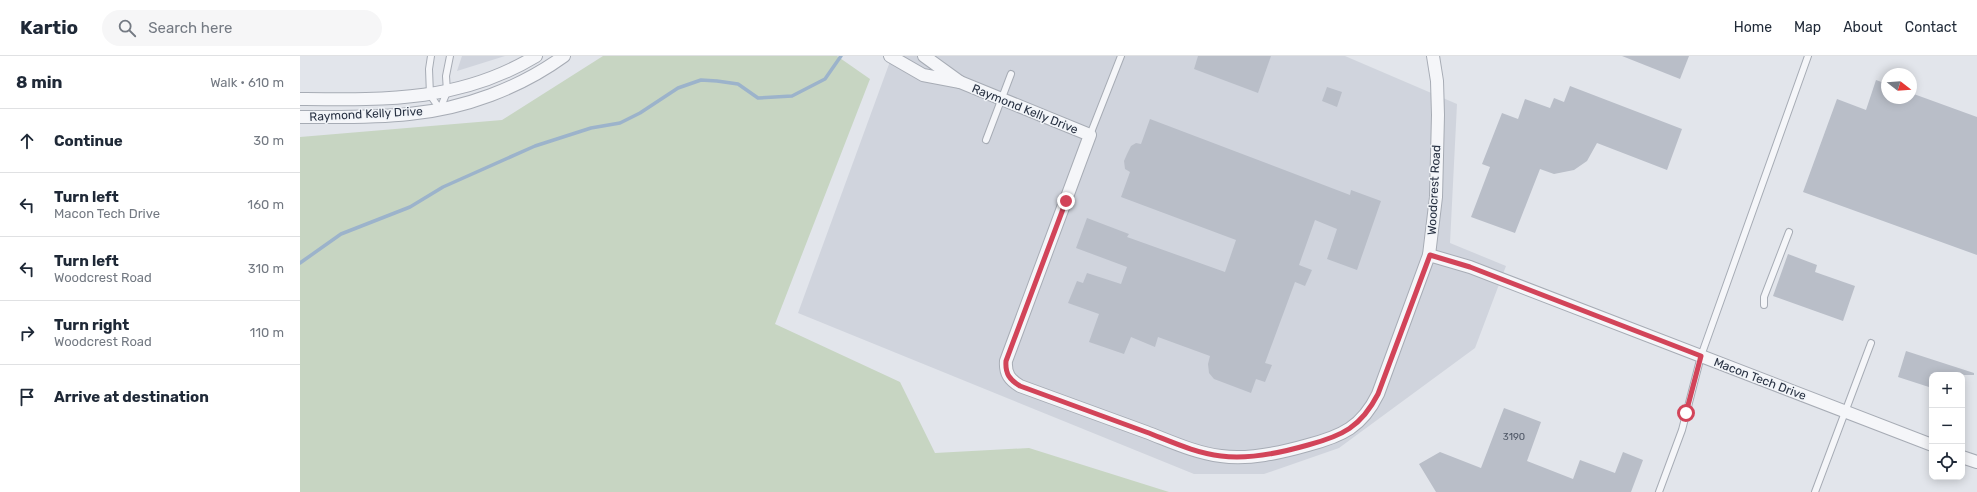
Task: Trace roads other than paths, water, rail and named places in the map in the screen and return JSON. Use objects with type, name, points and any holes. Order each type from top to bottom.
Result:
[{"type":"street","name":"Raymond Kelly Drive","points":[[300,99],[368,100],[430,95],[447,92],[502,74],[536,56]]},
{"type":"street","name":"Raymond Kelly Drive","points":[[300,117],[409,114],[440,109],[481,99],[506,89],[564,56]]},
{"type":"street","name":"Raymond Kelly Drive","points":[[890,56],[923,75],[960,82],[1090,136]]},
{"type":"street","name":"Raymond Kelly Drive","points":[[924,56],[960,82]]},
{"type":"street","name":"Woodcrest Road","points":[[1090,136],[1011,345],[1005,369],[1012,381],[1020,386],[1190,448],[1221,456],[1250,457],[1293,449],[1333,439],[1350,430],[1367,414],[1378,394],[1430,255],[1436,197],[1438,115],[1437,81],[1433,56]]},
{"type":"street","name":"Macon Tech Drive","points":[[1430,255],[1470,267],[1929,444]]},
{"type":"street","points":[[1965,458],[1977,462]]},
{"type":"lane","points":[[431,56],[429,69],[430,95],[440,109]]},
{"type":"lane","points":[[440,109],[447,92],[446,76],[450,56]]},
{"type":"lane","points":[[1090,136],[1120,56]]},
{"type":"lane","points":[[1659,492],[1682,430],[1701,356],[1808,56]]},
{"type":"lane","points":[[986,140],[1010,74]]},
{"type":"lane","points":[[1764,305],[1764,297],[1789,232]]},
{"type":"lane","points":[[1815,492],[1871,343]]},
{"type":"waterway","points":[[300,263],[341,234],[410,207],[443,187],[535,146],[591,128],[620,123],[640,113],[678,88],[701,80],[717,81],[738,84],[758,98],[792,96],[825,79],[841,56]]}]
